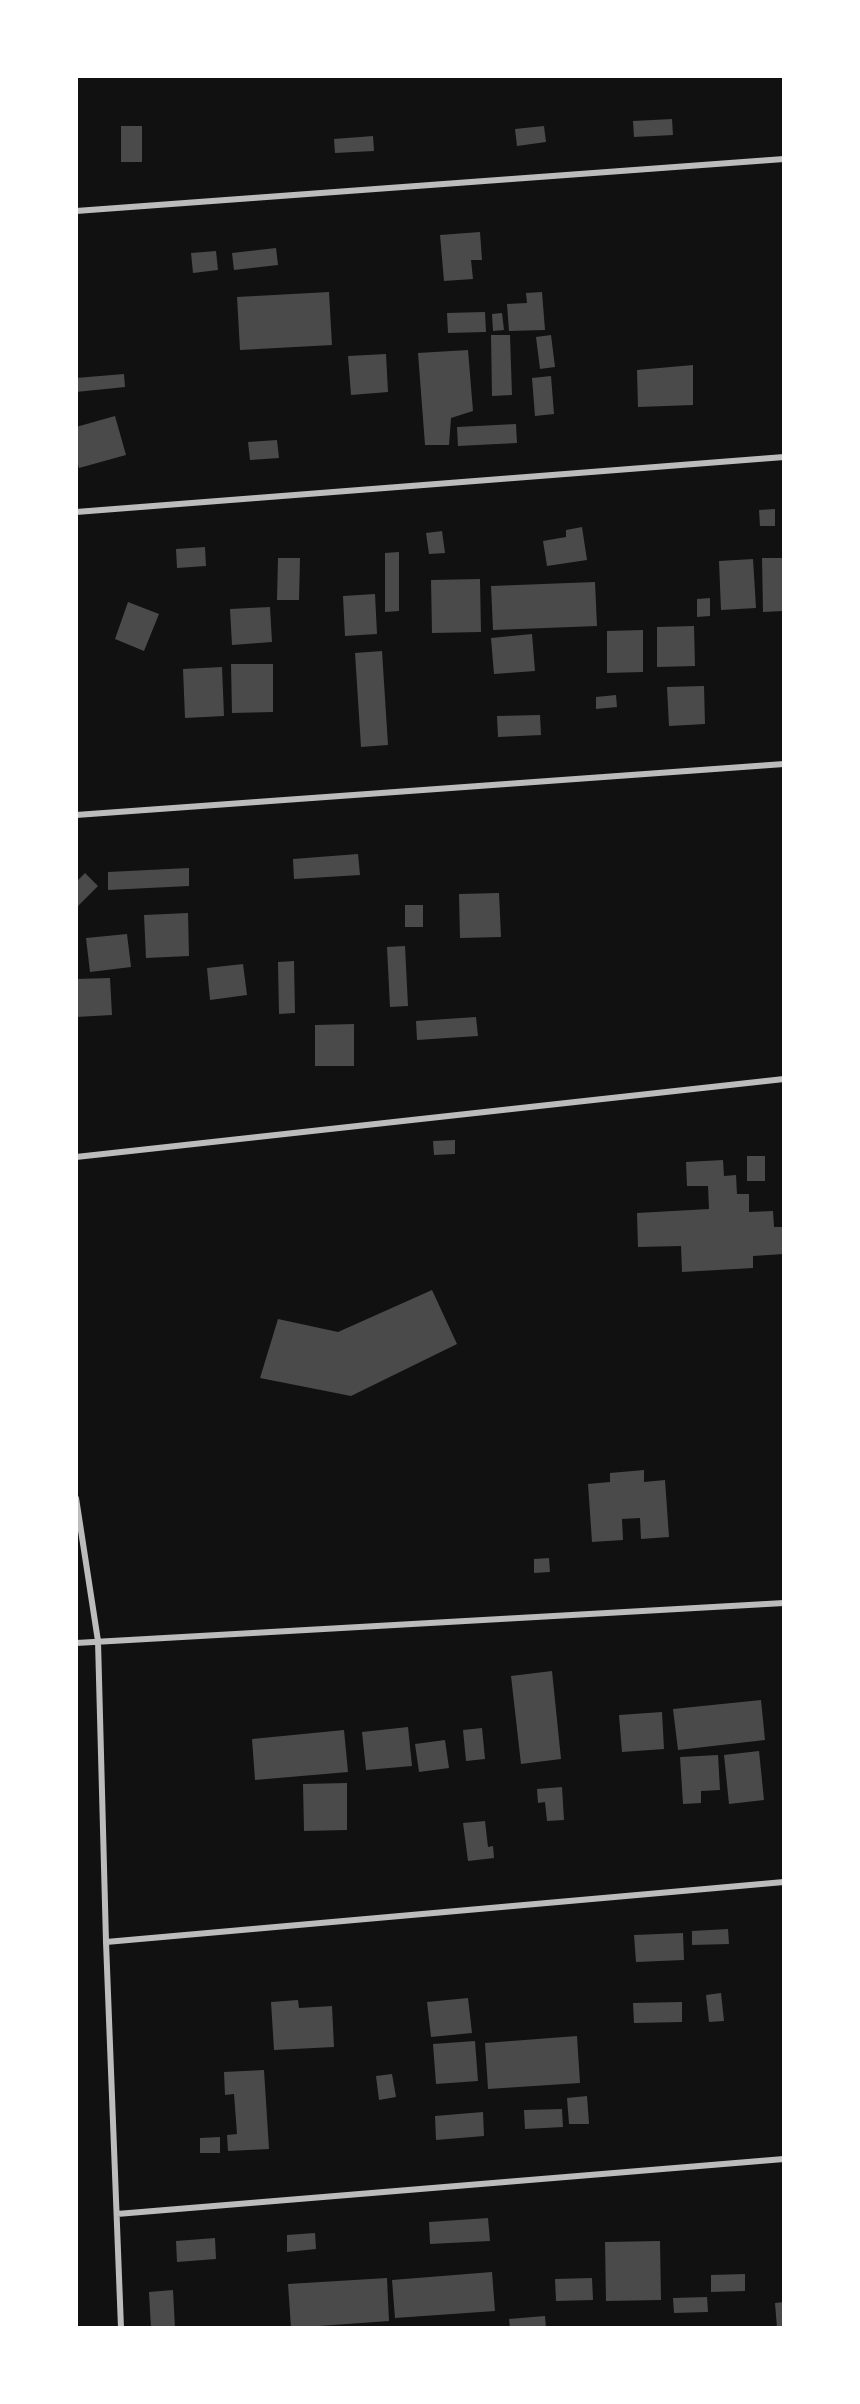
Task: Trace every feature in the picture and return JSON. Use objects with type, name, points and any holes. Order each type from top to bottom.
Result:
[{"type":"street","points":[[76,212],[783,159]]},
{"type":"street","points":[[76,512],[783,457]]},
{"type":"street","points":[[76,814],[783,764]]},
{"type":"street","points":[[76,1157],[783,1079]]},
{"type":"street","points":[[76,1498],[98,1641],[106,1942],[122,2328]]},
{"type":"street","points":[[76,1643],[783,1603]]},
{"type":"street","points":[[106,1942],[783,1882]]},
{"type":"street","points":[[117,2214],[783,2159]]},
{"type":"building","points":[[672,119],[673,135],[634,137],[633,121]]},
{"type":"building","points":[[121,126],[142,126],[142,162],[121,162]]},
{"type":"building","points":[[544,126],[546,142],[517,146],[515,129]]},
{"type":"building","points":[[373,136],[374,151],[335,153],[334,139]]},
{"type":"building","points":[[480,232],[482,260],[471,260],[473,279],[444,281],[440,235]]},
{"type":"building","points":[[276,248],[278,265],[234,270],[232,253]]},
{"type":"building","points":[[216,251],[218,270],[193,273],[191,253]]},
{"type":"building","points":[[329,292],[332,345],[240,350],[237,297]]},
{"type":"building","points":[[542,292],[545,330],[509,331],[507,304],[527,303],[526,293]]},
{"type":"building","points":[[485,312],[486,332],[448,333],[447,313]]},
{"type":"building","points":[[502,313],[504,330],[493,331],[492,314]]},
{"type":"building","points":[[491,335],[510,335],[512,395],[492,396]]},
{"type":"building","points":[[551,335],[555,367],[540,369],[536,337]]},
{"type":"building","points":[[468,350],[473,411],[451,418],[449,445],[425,445],[418,353]]},
{"type":"building","points":[[386,354],[388,392],[351,395],[348,356]]},
{"type":"building","points":[[693,365],[693,405],[638,407],[637,370]]},
{"type":"building","points":[[124,374],[125,387],[76,392],[76,378]]},
{"type":"building","points":[[551,376],[554,414],[535,416],[532,378]]},
{"type":"building","points":[[115,416],[126,455],[79,468],[76,458],[76,427]]},
{"type":"building","points":[[516,424],[517,443],[458,446],[457,427]]},
{"type":"building","points":[[277,440],[279,458],[250,460],[248,442]]},
{"type":"building","points":[[775,509],[775,526],[760,526],[759,510]]},
{"type":"building","points":[[582,527],[587,560],[547,566],[543,541],[566,537],[566,530]]},
{"type":"building","points":[[442,531],[445,553],[429,554],[426,533]]},
{"type":"building","points":[[205,547],[206,566],[177,568],[176,549]]},
{"type":"building","points":[[399,552],[399,611],[385,612],[385,553]]},
{"type":"building","points":[[278,558],[300,558],[299,600],[277,600]]},
{"type":"building","points":[[762,558],[784,558],[784,611],[763,612]]},
{"type":"building","points":[[753,559],[756,608],[721,610],[719,561]]},
{"type":"building","points":[[480,579],[481,632],[432,633],[431,580]]},
{"type":"building","points":[[595,582],[597,626],[493,630],[491,586]]},
{"type":"building","points":[[375,594],[377,634],[345,636],[343,596]]},
{"type":"building","points":[[710,598],[710,616],[697,617],[697,599]]},
{"type":"building","points":[[128,602],[159,614],[144,651],[115,639]]},
{"type":"building","points":[[270,607],[272,642],[232,645],[230,609]]},
{"type":"building","points":[[694,626],[695,666],[657,667],[657,627]]},
{"type":"building","points":[[643,630],[643,672],[607,673],[607,631]]},
{"type":"building","points":[[532,634],[535,671],[494,674],[491,638]]},
{"type":"building","points":[[382,651],[388,745],[361,747],[355,653]]},
{"type":"building","points":[[231,664],[273,664],[273,712],[232,713]]},
{"type":"building","points":[[222,667],[224,716],[185,718],[183,669]]},
{"type":"building","points":[[704,686],[705,724],[669,726],[667,687]]},
{"type":"building","points":[[616,695],[617,707],[596,709],[596,697]]},
{"type":"building","points":[[540,715],[541,735],[498,737],[497,716]]},
{"type":"building","points":[[358,854],[360,875],[294,879],[293,859]]},
{"type":"building","points":[[189,868],[189,886],[108,890],[108,872]]},
{"type":"building","points":[[85,873],[98,886],[76,908],[76,882]]},
{"type":"building","points":[[499,893],[501,937],[460,938],[459,894]]},
{"type":"building","points":[[405,905],[423,905],[423,927],[405,927]]},
{"type":"building","points":[[188,913],[189,956],[146,958],[144,915]]},
{"type":"building","points":[[127,934],[131,967],[90,972],[86,938]]},
{"type":"building","points":[[405,946],[408,1006],[390,1007],[387,947]]},
{"type":"building","points":[[294,961],[295,1013],[279,1014],[278,962]]},
{"type":"building","points":[[243,964],[247,995],[210,1000],[207,968]]},
{"type":"building","points":[[110,978],[112,1015],[76,1017],[76,979]]},
{"type":"building","points":[[476,1017],[478,1036],[417,1040],[416,1021]]},
{"type":"building","points":[[354,1024],[354,1066],[315,1066],[315,1025]]},
{"type":"building","points":[[455,1140],[455,1154],[434,1155],[433,1141]]},
{"type":"building","points":[[747,1156],[765,1156],[765,1181],[747,1181]]},
{"type":"building","points":[[723,1160],[724,1176],[736,1175],[737,1194],[749,1194],[749,1212],[773,1211],[774,1227],[782,1227],[784,1254],[753,1256],[753,1268],[682,1272],[681,1246],[638,1247],[637,1213],[709,1209],[708,1186],[687,1186],[686,1162]]},
{"type":"building","points":[[432,1290],[457,1344],[351,1396],[260,1378],[278,1319],[338,1332]]},
{"type":"building","points":[[644,1470],[644,1482],[665,1480],[669,1537],[641,1539],[640,1518],[622,1519],[623,1540],[592,1542],[588,1484],[610,1482],[610,1473]]},
{"type":"building","points":[[549,1558],[550,1572],[534,1573],[534,1559]]},
{"type":"building","points":[[552,1671],[561,1759],[521,1764],[511,1676]]},
{"type":"building","points":[[761,1700],[765,1740],[678,1750],[673,1709]]},
{"type":"building","points":[[662,1712],[664,1749],[622,1752],[619,1715]]},
{"type":"building","points":[[408,1727],[412,1766],[366,1770],[362,1732]]},
{"type":"building","points":[[482,1728],[485,1759],[466,1761],[463,1730]]},
{"type":"building","points":[[344,1730],[348,1772],[255,1780],[252,1739]]},
{"type":"building","points":[[445,1740],[449,1768],[419,1772],[415,1744]]},
{"type":"building","points":[[759,1751],[764,1800],[729,1804],[724,1755]]},
{"type":"building","points":[[718,1755],[720,1790],[701,1791],[701,1803],[683,1804],[680,1757]]},
{"type":"building","points":[[347,1783],[347,1830],[304,1831],[303,1784]]},
{"type":"building","points":[[562,1787],[564,1820],[547,1821],[545,1802],[538,1803],[537,1789]]},
{"type":"building","points":[[485,1821],[488,1847],[493,1846],[494,1858],[468,1861],[463,1823]]},
{"type":"building","points":[[728,1929],[729,1944],[692,1945],[692,1931]]},
{"type":"building","points":[[683,1933],[684,1960],[636,1962],[634,1935]]},
{"type":"building","points":[[721,1993],[724,2021],[709,2022],[706,1995]]},
{"type":"building","points":[[468,1998],[472,2033],[431,2037],[427,2002]]},
{"type":"building","points":[[298,2000],[299,2008],[332,2006],[334,2047],[274,2050],[271,2002]]},
{"type":"building","points":[[682,2002],[682,2022],[634,2023],[633,2003]]},
{"type":"building","points":[[577,2036],[580,2083],[488,2089],[485,2043]]},
{"type":"building","points":[[475,2041],[478,2081],[436,2084],[433,2044]]},
{"type":"building","points":[[264,2070],[269,2149],[228,2151],[227,2135],[237,2134],[234,2094],[225,2095],[224,2072]]},
{"type":"building","points":[[392,2074],[396,2097],[379,2100],[376,2076]]},
{"type":"building","points":[[587,2096],[589,2124],[569,2124],[567,2098]]},
{"type":"building","points":[[562,2109],[563,2127],[525,2129],[524,2110]]},
{"type":"building","points":[[483,2112],[484,2136],[436,2140],[435,2116]]},
{"type":"building","points":[[220,2137],[220,2153],[200,2153],[200,2138]]},
{"type":"building","points":[[488,2218],[490,2241],[430,2244],[429,2222]]},
{"type":"building","points":[[315,2233],[316,2249],[287,2252],[287,2235]]},
{"type":"building","points":[[215,2238],[216,2259],[177,2262],[176,2241]]},
{"type":"building","points":[[660,2241],[661,2300],[606,2301],[605,2242]]},
{"type":"building","points":[[492,2272],[495,2311],[395,2318],[392,2280]]},
{"type":"building","points":[[745,2274],[745,2291],[711,2292],[711,2275]]},
{"type":"building","points":[[387,2278],[389,2321],[291,2328],[288,2284]]},
{"type":"building","points":[[592,2278],[593,2300],[556,2301],[555,2279]]},
{"type":"building","points":[[173,2290],[175,2328],[151,2328],[149,2292]]},
{"type":"building","points":[[707,2297],[708,2312],[674,2313],[673,2298]]},
{"type":"building","points":[[784,2302],[784,2328],[777,2328],[775,2303]]},
{"type":"building","points":[[545,2316],[546,2328],[510,2328],[509,2319]]}]
